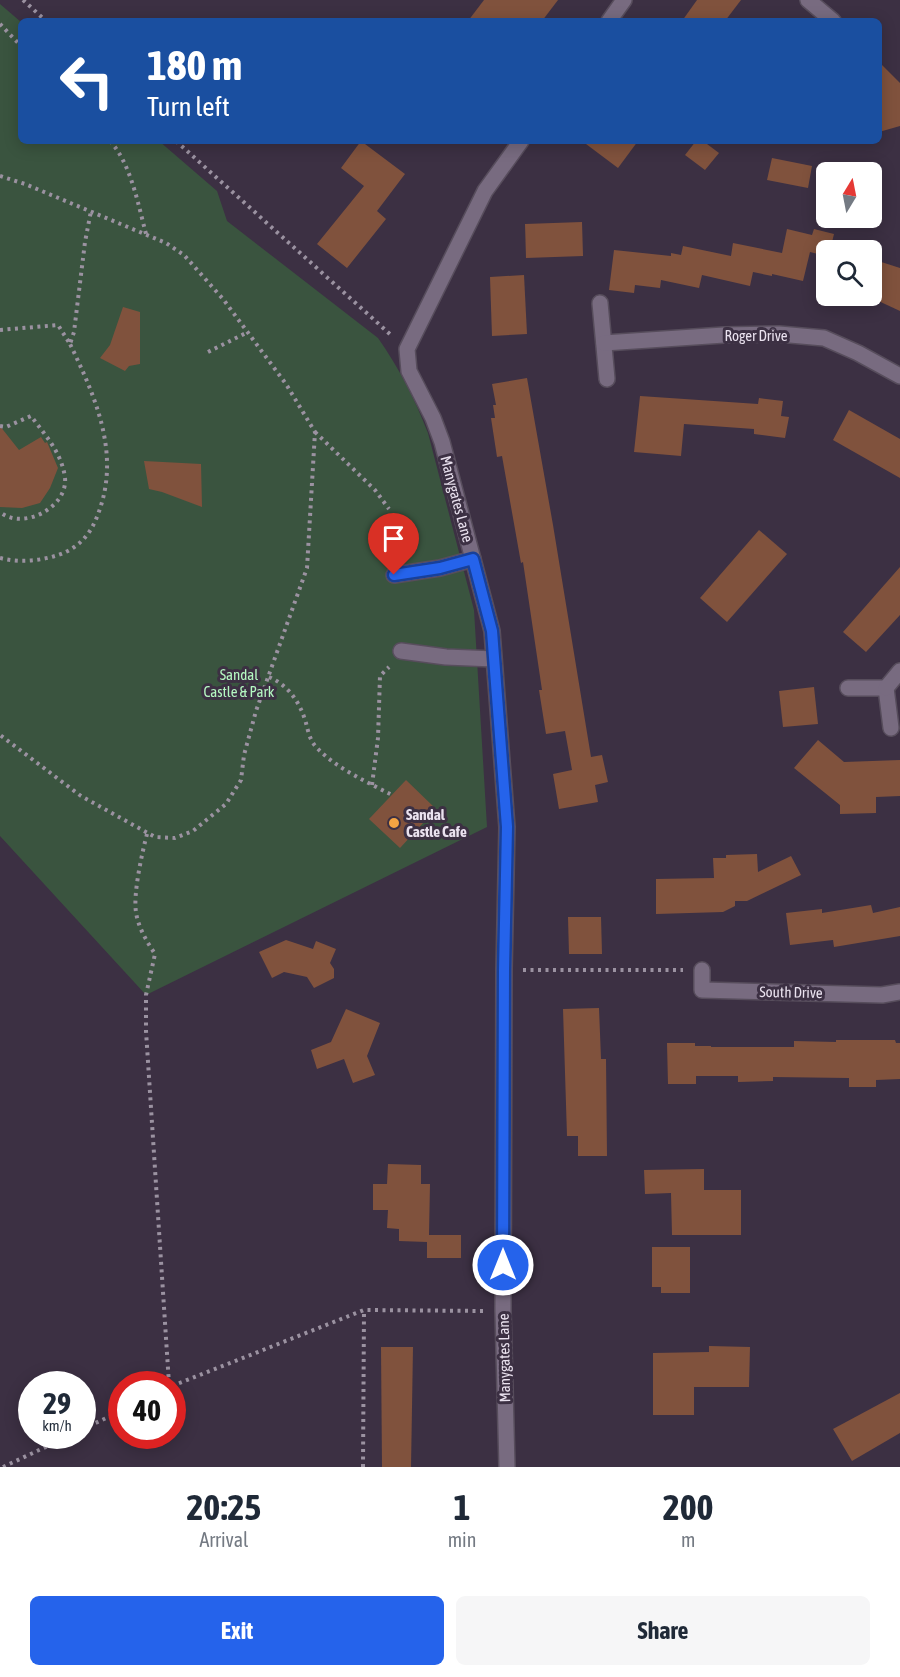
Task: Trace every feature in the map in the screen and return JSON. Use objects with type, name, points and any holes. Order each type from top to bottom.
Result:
[{"type":"street","points":[[611,18],[624,0]]},
{"type":"street","points":[[808,0],[829,18]]},
{"type":"street","points":[[407,349],[485,191],[519,144]]},
{"type":"street","points":[[600,303],[607,379]]},
{"type":"street","name":"Roger Drive","points":[[604,343],[768,334],[824,338],[900,376]]},
{"type":"street","name":"Manygates Lane","points":[[407,349],[409,371],[433,418],[442,442],[492,631],[507,827],[504,970],[503,1311],[507,1467]]},
{"type":"street","points":[[394,575],[440,568],[473,559]]},
{"type":"street","points":[[400,651],[446,657],[494,659]]},
{"type":"street","points":[[848,688],[886,687],[900,671]]},
{"type":"street","points":[[886,687],[891,728]]},
{"type":"street","name":"South Drive","points":[[702,970],[702,990],[882,995],[900,992]]},
{"type":"path","points":[[23,0],[43,18]]},
{"type":"path","points":[[0,24],[18,43]]},
{"type":"path","points":[[112,144],[134,185],[146,235]]},
{"type":"path","points":[[179,144],[407,349]]},
{"type":"path","points":[[0,176],[92,211],[166,243],[184,255],[248,332],[286,384],[315,432],[375,490],[389,509]]},
{"type":"path","points":[[70,344],[74,333],[85,242],[92,211]]},
{"type":"path","points":[[0,330],[58,325],[70,344],[98,406],[107,451],[106,494],[92,531],[69,551],[44,559],[0,558]]},
{"type":"path","points":[[208,352],[248,332]]},
{"type":"path","points":[[0,426],[6,427],[31,416],[62,462],[65,480],[63,494],[50,509],[27,519],[6,517],[0,512]]},
{"type":"path","points":[[0,735],[81,796],[155,837],[175,838],[193,831],[226,804],[241,780],[244,755],[256,711],[307,568],[315,432]]},
{"type":"path","points":[[372,785],[378,738],[380,676],[387,667],[394,667]]},
{"type":"path","points":[[269,677],[290,690],[305,719],[315,747],[372,785],[392,795]]},
{"type":"path","points":[[147,834],[140,864],[136,912],[144,937],[155,954],[146,995],[146,1031],[170,1371]]},
{"type":"path","points":[[504,970],[702,970]]},
{"type":"path","points":[[363,1467],[364,1310]]},
{"type":"path","points":[[186,1379],[364,1310],[503,1311]]},
{"type":"path","points":[[3,1467],[41,1449]]},
{"type":"green space","name":"Sandal Castle & Park","points":[[0,4],[18,19],[18,144],[162,144],[217,191],[227,221],[378,338],[393,361],[418,408],[428,433],[474,610],[487,827],[146,995],[0,836]]},
{"type":"building","points":[[484,0],[558,0],[544,18],[470,18]]},
{"type":"building","points":[[697,0],[741,0],[727,18],[684,18]]},
{"type":"building","points":[[882,65],[900,83],[900,126],[882,131]]},
{"type":"building","points":[[359,144],[365,144],[405,174],[377,211],[386,219],[347,268],[317,244],[364,186],[341,168]]},
{"type":"building","points":[[586,144],[636,144],[618,168]]},
{"type":"building","points":[[694,144],[707,144],[719,153],[705,170],[685,155]]},
{"type":"building","points":[[772,158],[812,166],[808,188],[767,180]]},
{"type":"building","points":[[582,222],[583,256],[526,258],[525,224]]},
{"type":"building","points":[[787,229],[812,235],[814,229],[834,234],[832,240],[816,240],[816,254],[810,252],[803,281],[753,272],[750,286],[702,275],[699,288],[661,280],[660,288],[635,285],[634,293],[609,290],[614,250],[671,256],[671,253],[681,255],[683,246],[731,256],[733,243],[782,253]]},
{"type":"building","points":[[882,262],[900,268],[900,311],[882,303]]},
{"type":"building","points":[[524,275],[527,334],[492,336],[490,277]]},
{"type":"building","points":[[123,307],[140,312],[140,364],[129,366],[125,371],[100,358],[110,345]]},
{"type":"building","points":[[527,378],[591,757],[602,755],[608,782],[595,785],[598,802],[559,809],[553,774],[572,770],[565,731],[546,734],[539,690],[542,690],[523,562],[521,563],[502,456],[497,457],[491,418],[495,418],[493,405],[496,405],[492,384]]},
{"type":"building","points":[[640,396],[758,404],[759,398],[783,401],[781,416],[789,417],[785,438],[754,434],[754,429],[684,424],[681,456],[634,452]]},
{"type":"building","points":[[849,410],[900,439],[900,478],[833,440]]},
{"type":"building","points":[[0,426],[19,450],[41,437],[45,443],[47,442],[58,468],[50,488],[40,503],[22,508],[0,507]]},
{"type":"building","points":[[144,461],[201,464],[202,507],[149,489]]},
{"type":"building","points":[[759,530],[787,554],[727,622],[700,598]]},
{"type":"building","points":[[900,567],[900,615],[866,652],[843,632]]},
{"type":"building","points":[[814,687],[818,724],[783,727],[779,691]]},
{"type":"building","points":[[818,740],[844,762],[900,760],[900,796],[876,797],[876,813],[840,814],[840,805],[794,768]]},
{"type":"building","points":[[406,780],[436,809],[400,848],[369,819]]},
{"type":"building","points":[[757,854],[758,872],[791,856],[801,875],[747,901],[735,901],[735,906],[723,912],[656,914],[656,879],[714,878],[713,858],[726,858],[726,855]]},
{"type":"building","points":[[871,905],[873,913],[900,907],[900,936],[834,947],[833,940],[790,945],[786,913],[822,909],[822,913]]},
{"type":"building","points":[[568,917],[601,917],[602,954],[569,954]]},
{"type":"building","points":[[286,940],[313,949],[316,941],[336,949],[330,963],[334,969],[334,978],[314,988],[307,977],[284,972],[272,978],[259,952]]},
{"type":"building","points":[[599,1008],[601,1059],[606,1059],[607,1156],[578,1156],[578,1136],[567,1136],[563,1009]]},
{"type":"building","points":[[346,1009],[380,1023],[367,1056],[375,1075],[353,1083],[344,1059],[317,1069],[311,1050],[331,1042]]},
{"type":"building","points":[[836,1040],[895,1040],[896,1043],[900,1043],[900,1079],[876,1080],[876,1087],[849,1087],[849,1078],[773,1077],[773,1081],[738,1082],[738,1076],[696,1076],[696,1084],[668,1084],[667,1043],[695,1043],[695,1046],[711,1047],[794,1047],[794,1041],[836,1042]]},
{"type":"building","points":[[388,1164],[421,1165],[421,1184],[430,1184],[429,1235],[461,1235],[461,1258],[427,1258],[427,1242],[399,1241],[399,1229],[387,1228],[388,1210],[373,1210],[373,1184],[387,1184]]},
{"type":"building","points":[[704,1169],[704,1190],[741,1190],[741,1235],[672,1235],[671,1193],[645,1194],[644,1170]]},
{"type":"building","points":[[652,1247],[690,1247],[690,1293],[661,1293],[661,1287],[652,1287]]},
{"type":"building","points":[[709,1346],[750,1347],[749,1387],[694,1387],[694,1415],[653,1415],[653,1353],[709,1352]]},
{"type":"building","points":[[381,1347],[413,1347],[411,1467],[382,1467]]},
{"type":"building","points":[[900,1393],[900,1433],[852,1461],[833,1429]]},
{"type":"place","name":"Sandal Castle Cafe","points":[[394,823]]},
{"type":"route","points":[[394,575],[440,568],[473,559],[492,631],[507,827],[503,1265]]}]
